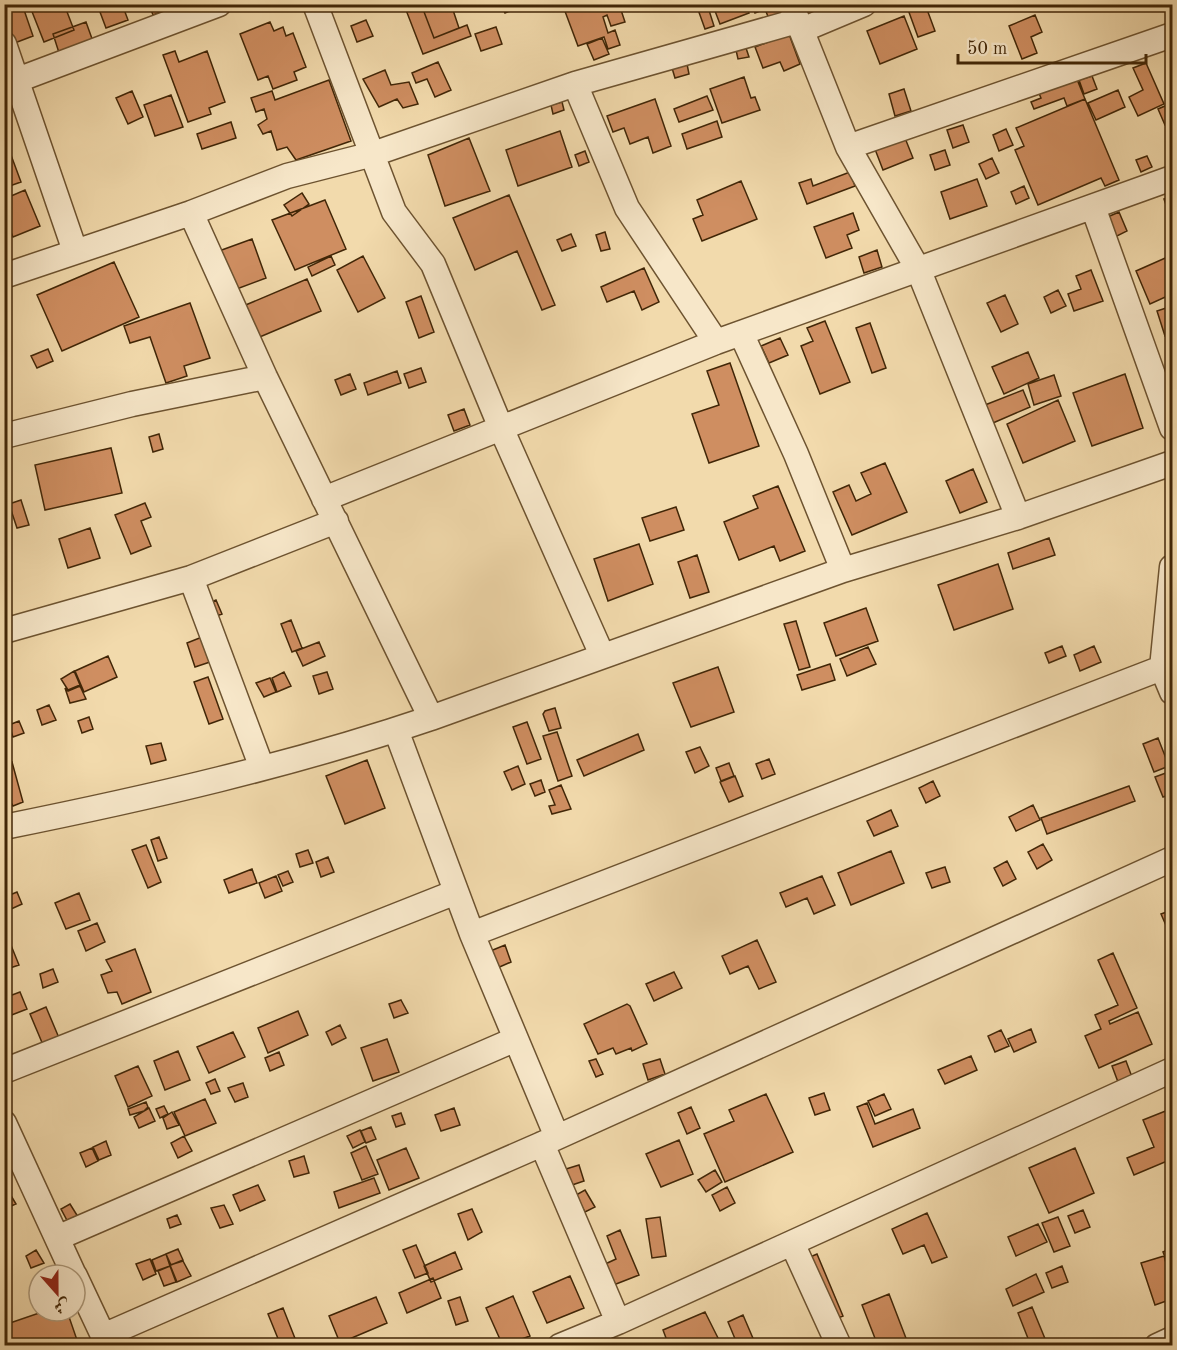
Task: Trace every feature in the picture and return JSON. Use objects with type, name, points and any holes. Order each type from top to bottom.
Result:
[{"type":"street","points":[[11,82],[219,4]]},
{"type":"street","points":[[315,4],[394,212],[433,264],[501,428],[602,655]]},
{"type":"street","points":[[4,276],[191,213],[287,176],[373,154],[575,84],[797,18],[864,4]]},
{"type":"street","points":[[797,18],[848,147],[919,271],[1018,517]]},
{"type":"street","points":[[848,147],[1173,35]]},
{"type":"street","points":[[4,44],[11,82],[75,252]]},
{"type":"street","points":[[575,84],[627,208],[716,342]]},
{"type":"street","points":[[324,499],[716,342],[1173,178]]},
{"type":"street","points":[[1093,207],[1173,428]]},
{"type":"street","points":[[191,213],[324,499],[431,718]]},
{"type":"street","points":[[741,333],[796,454],[843,570]]},
{"type":"street","points":[[4,436],[132,404],[266,376]]},
{"type":"street","points":[[4,827],[101,808],[262,768],[396,730],[843,570],[1018,517],[1173,463]]},
{"type":"street","points":[[4,631],[191,578],[336,521]]},
{"type":"street","points":[[1173,567],[1167,666],[1173,692]]},
{"type":"street","points":[[191,578],[262,768]]},
{"type":"street","points":[[472,934],[1167,666]]},
{"type":"street","points":[[396,730],[472,934],[516,1039],[550,1140],[618,1322]]},
{"type":"street","points":[[87,1302],[105,1341],[1173,859]]},
{"type":"street","points":[[4,1071],[456,892]]},
{"type":"street","points":[[57,1238],[516,1039]]},
{"type":"street","points":[[560,1346],[618,1322],[1173,1071]]},
{"type":"street","points":[[4,1123],[69,1263]]},
{"type":"street","points":[[792,1243],[839,1346]]},
{"type":"street","points":[[1157,1346],[1173,1339]]},
{"type":"building","points":[[22,4],[33,36],[12,44],[4,25],[4,7]]},
{"type":"building","points":[[29,4],[64,4],[74,30],[44,42]]},
{"type":"building","points":[[97,4],[122,4],[128,20],[106,28]]},
{"type":"building","points":[[149,4],[182,4],[153,15]]},
{"type":"building","points":[[421,4],[451,4],[459,28],[434,38]]},
{"type":"building","points":[[421,4],[434,38],[467,25],[471,36],[423,54],[406,10]]},
{"type":"building","points":[[501,4],[528,4],[505,13]]},
{"type":"building","points":[[582,4],[584,10],[600,4],[619,4],[625,22],[611,26],[607,15],[603,17],[608,33],[615,30],[620,45],[608,49],[604,37],[578,46],[563,6]]},
{"type":"building","points":[[664,4],[681,4],[681,6],[666,11]]},
{"type":"building","points":[[696,4],[707,4],[714,26],[705,29]]},
{"type":"building","points":[[732,4],[746,4],[749,13],[720,24],[715,11]]},
{"type":"building","points":[[752,4],[779,4],[783,14],[769,19],[765,9],[755,13]]},
{"type":"building","points":[[906,4],[925,4],[935,31],[918,37]]},
{"type":"building","points":[[1035,15],[1042,32],[1031,37],[1037,53],[1022,59],[1009,26]]},
{"type":"building","points":[[904,16],[917,49],[880,64],[867,31]]},
{"type":"building","points":[[366,20],[373,36],[357,42],[351,26]]},
{"type":"building","points":[[86,22],[95,47],[61,59],[53,34]]},
{"type":"building","points":[[270,22],[274,31],[283,27],[286,36],[293,33],[306,67],[294,72],[297,80],[273,89],[268,76],[258,80],[240,34]]},
{"type":"building","points":[[496,27],[502,44],[481,51],[475,34]]},
{"type":"building","points":[[789,34],[800,64],[784,71],[780,62],[763,68],[755,47]]},
{"type":"building","points":[[602,38],[609,54],[594,60],[587,44]]},
{"type":"building","points":[[746,48],[749,57],[738,59],[736,50]]},
{"type":"building","points":[[175,51],[179,62],[207,51],[225,102],[209,108],[211,114],[188,122],[163,55]]},
{"type":"building","points":[[438,62],[451,90],[435,97],[427,79],[416,83],[412,73]]},
{"type":"building","points":[[1146,63],[1164,104],[1138,116],[1129,97],[1143,90],[1133,68]]},
{"type":"building","points":[[687,64],[689,74],[675,78],[672,68]]},
{"type":"building","points":[[385,70],[391,85],[409,82],[418,104],[403,108],[397,99],[379,107],[363,79]]},
{"type":"building","points":[[1074,72],[1085,99],[1067,106],[1064,98],[1034,109],[1031,102],[1041,98],[1036,86]]},
{"type":"building","points":[[1092,76],[1097,89],[1084,94],[1079,80]]},
{"type":"building","points":[[744,77],[751,98],[755,97],[760,110],[722,123],[710,89]]},
{"type":"building","points":[[329,80],[351,141],[296,160],[287,147],[277,150],[271,131],[263,134],[258,125],[267,119],[264,109],[256,112],[251,98],[272,91],[275,100]]},
{"type":"building","points":[[904,89],[911,111],[895,116],[889,94]]},
{"type":"building","points":[[1118,90],[1125,107],[1096,120],[1088,103]]},
{"type":"building","points":[[132,91],[143,117],[128,124],[116,98]]},
{"type":"building","points":[[171,95],[183,127],[155,136],[144,105]]},
{"type":"building","points":[[707,96],[713,110],[679,122],[674,109]]},
{"type":"building","points":[[655,99],[671,146],[653,153],[648,137],[630,144],[624,128],[613,132],[607,116]]},
{"type":"building","points":[[1085,99],[1119,180],[1105,186],[1101,178],[1038,205],[1015,150],[1024,146],[1016,128]]},
{"type":"building","points":[[562,102],[564,110],[553,114],[551,105]]},
{"type":"building","points":[[1172,103],[1172,122],[1165,125],[1158,109]]},
{"type":"building","points":[[717,121],[722,137],[687,149],[682,134]]},
{"type":"building","points":[[231,122],[236,138],[202,149],[197,134]]},
{"type":"building","points":[[963,125],[969,142],[953,148],[947,130]]},
{"type":"building","points":[[1006,129],[1013,145],[999,151],[993,135]]},
{"type":"building","points":[[560,131],[572,167],[518,186],[506,150]]},
{"type":"building","points":[[903,133],[913,158],[883,170],[873,144]]},
{"type":"building","points":[[469,138],[490,191],[445,206],[428,155]]},
{"type":"building","points":[[8,147],[21,182],[4,188],[4,148]]},
{"type":"building","points":[[945,150],[950,165],[935,170],[930,155]]},
{"type":"building","points":[[585,151],[589,162],[579,166],[575,155]]},
{"type":"building","points":[[1147,156],[1152,167],[1141,172],[1136,160]]},
{"type":"building","points":[[992,158],[999,173],[986,179],[979,164]]},
{"type":"building","points":[[850,172],[855,186],[807,204],[799,183],[811,179],[813,186]]},
{"type":"building","points":[[977,179],[987,206],[950,219],[941,192]]},
{"type":"building","points":[[741,181],[757,219],[702,241],[693,219],[703,215],[697,200]]},
{"type":"building","points":[[1024,186],[1029,198],[1016,204],[1011,192]]},
{"type":"building","points":[[25,190],[40,226],[13,237],[4,215],[4,199]]},
{"type":"building","points":[[302,193],[309,204],[292,216],[284,205]]},
{"type":"building","points":[[509,195],[555,305],[542,310],[517,251],[475,270],[453,218]]},
{"type":"building","points":[[1172,196],[1172,223],[1164,199]]},
{"type":"building","points":[[325,200],[346,249],[295,270],[272,220]]},
{"type":"building","points":[[1119,212],[1127,231],[1111,239],[1103,219]]},
{"type":"building","points":[[853,213],[859,230],[847,235],[852,248],[826,258],[814,227]]},
{"type":"building","points":[[605,232],[610,249],[601,251],[596,235]]},
{"type":"building","points":[[571,234],[576,246],[562,251],[557,240]]},
{"type":"building","points":[[252,239],[266,278],[234,290],[219,251]]},
{"type":"building","points":[[877,250],[882,267],[864,273],[859,257]]},
{"type":"building","points":[[1172,255],[1172,294],[1150,304],[1136,271]]},
{"type":"building","points":[[331,256],[335,265],[312,276],[308,267]]},
{"type":"building","points":[[363,256],[385,298],[358,312],[337,270]]},
{"type":"building","points":[[114,262],[139,317],[62,351],[37,295]]},
{"type":"building","points":[[644,268],[659,302],[642,310],[634,291],[607,302],[601,287]]},
{"type":"building","points":[[1091,270],[1103,301],[1074,311],[1068,294],[1081,289],[1076,276]]},
{"type":"building","points":[[307,279],[321,311],[255,339],[241,307]]},
{"type":"building","points":[[1058,290],[1066,306],[1051,313],[1044,297]]},
{"type":"building","points":[[1005,295],[1018,324],[1001,332],[987,303]]},
{"type":"building","points":[[421,296],[434,332],[419,338],[406,302]]},
{"type":"building","points":[[190,303],[210,358],[184,366],[187,376],[166,383],[150,337],[130,343],[124,326]]},
{"type":"building","points":[[1172,306],[1172,334],[1165,336],[1157,311]]},
{"type":"building","points":[[825,321],[850,382],[820,394],[801,346],[813,341],[807,328]]},
{"type":"building","points":[[870,323],[886,368],[872,373],[856,328]]},
{"type":"building","points":[[780,338],[788,355],[769,363],[761,346]]},
{"type":"building","points":[[48,349],[53,361],[37,368],[31,356]]},
{"type":"building","points":[[1028,352],[1039,378],[1004,394],[992,367]]},
{"type":"building","points":[[730,363],[759,446],[709,463],[692,414],[719,405],[707,371]]},
{"type":"building","points":[[421,368],[426,382],[409,388],[404,374]]},
{"type":"building","points":[[397,371],[401,383],[368,395],[364,383]]},
{"type":"building","points":[[350,374],[356,389],[341,395],[335,380]]},
{"type":"building","points":[[1125,374],[1143,428],[1092,446],[1073,393]]},
{"type":"building","points":[[1054,375],[1061,396],[1034,405],[1028,384]]},
{"type":"building","points":[[1023,390],[1030,407],[993,423],[985,405]]},
{"type":"building","points":[[1058,400],[1075,441],[1023,463],[1007,424]]},
{"type":"building","points":[[464,409],[470,425],[454,431],[448,415]]},
{"type":"building","points":[[159,434],[163,449],[153,452],[149,437]]},
{"type":"building","points":[[111,448],[122,493],[45,510],[35,465]]},
{"type":"building","points":[[885,463],[907,512],[852,535],[833,492],[849,485],[856,501],[871,494],[861,473]]},
{"type":"building","points":[[973,469],[987,502],[960,513],[946,481]]},
{"type":"building","points":[[778,486],[805,551],[780,561],[774,546],[739,560],[724,522],[758,508],[753,496]]},
{"type":"building","points":[[21,500],[29,525],[17,528],[9,504]]},
{"type":"building","points":[[145,503],[151,517],[141,521],[151,546],[131,554],[115,515]]},
{"type":"building","points":[[676,507],[684,530],[650,541],[642,518]]},
{"type":"building","points":[[90,528],[100,558],[68,568],[59,539]]},
{"type":"building","points":[[1049,538],[1055,555],[1013,569],[1008,553]]},
{"type":"building","points":[[639,544],[653,584],[608,601],[594,559]]},
{"type":"building","points":[[697,555],[709,592],[690,598],[678,562]]},
{"type":"building","points":[[998,564],[1013,609],[954,630],[938,585]]},
{"type":"building","points":[[216,600],[222,614],[208,619],[202,606]]},
{"type":"building","points":[[866,608],[878,641],[836,656],[824,623]]},
{"type":"building","points":[[291,620],[302,648],[292,652],[281,624]]},
{"type":"building","points":[[796,621],[810,667],[799,670],[784,624]]},
{"type":"building","points":[[202,637],[210,662],[195,667],[187,643]]},
{"type":"building","points":[[319,642],[325,656],[303,666],[296,651]]},
{"type":"building","points":[[1062,646],[1066,656],[1049,663],[1045,653]]},
{"type":"building","points":[[1094,646],[1101,662],[1080,671],[1074,655]]},
{"type":"building","points":[[868,647],[876,664],[847,676],[840,659]]},
{"type":"building","points":[[108,656],[117,677],[84,692],[75,671]]},
{"type":"building","points":[[830,664],[835,680],[802,690],[797,675]]},
{"type":"building","points":[[718,667],[734,712],[691,727],[673,683]]},
{"type":"building","points":[[74,671],[80,685],[68,690],[61,679]]},
{"type":"building","points":[[284,672],[291,686],[277,692],[272,678]]},
{"type":"building","points":[[327,672],[333,689],[319,694],[313,676]]},
{"type":"building","points":[[208,677],[223,719],[209,724],[194,682]]},
{"type":"building","points":[[270,678],[276,692],[264,697],[256,683]]},
{"type":"building","points":[[80,686],[86,699],[70,703],[65,688],[68,691]]},
{"type":"building","points":[[49,705],[56,720],[42,725],[37,710]]},
{"type":"building","points":[[555,708],[561,728],[549,731],[543,714]]},
{"type":"building","points":[[89,717],[93,729],[82,733],[78,721]]},
{"type":"building","points":[[19,721],[24,733],[13,737],[9,725]]},
{"type":"building","points":[[527,722],[541,759],[527,764],[513,727]]},
{"type":"building","points":[[557,732],[572,776],[558,781],[543,736]]},
{"type":"building","points":[[638,734],[644,750],[584,776],[577,760]]},
{"type":"building","points":[[1158,738],[1169,766],[1154,772],[1143,744]]},
{"type":"building","points":[[161,743],[166,760],[151,764],[146,746]]},
{"type":"building","points":[[700,747],[709,766],[695,773],[686,752]]},
{"type":"building","points":[[769,759],[775,774],[762,779],[756,764]]},
{"type":"building","points":[[367,760],[385,808],[345,824],[326,776]]},
{"type":"building","points":[[12,762],[23,802],[13,806],[4,791],[4,764]]},
{"type":"building","points":[[729,763],[734,776],[721,781],[716,768]]},
{"type":"building","points":[[518,766],[525,784],[512,790],[504,772]]},
{"type":"building","points":[[1171,771],[1172,794],[1163,797],[1155,777]]},
{"type":"building","points":[[735,776],[743,796],[729,802],[720,782]]},
{"type":"building","points":[[541,780],[545,792],[535,796],[530,784]]},
{"type":"building","points":[[933,781],[940,796],[926,803],[919,788]]},
{"type":"building","points":[[561,785],[571,809],[552,814],[549,806],[555,805],[549,790]]},
{"type":"building","points":[[1129,786],[1135,801],[1047,834],[1041,818]]},
{"type":"building","points":[[1033,805],[1040,820],[1016,831],[1009,817]]},
{"type":"building","points":[[891,810],[898,826],[874,836],[867,821]]},
{"type":"building","points":[[159,837],[167,858],[158,861],[151,840]]},
{"type":"building","points":[[1043,844],[1052,860],[1037,869],[1028,852]]},
{"type":"building","points":[[146,845],[161,882],[148,888],[132,850]]},
{"type":"building","points":[[308,850],[313,863],[300,867],[296,854]]},
{"type":"building","points":[[891,851],[904,883],[851,905],[838,873]]},
{"type":"building","points":[[328,857],[334,872],[321,877],[316,862]]},
{"type":"building","points":[[1007,861],[1016,879],[1003,886],[994,868]]},
{"type":"building","points":[[945,867],[950,882],[932,888],[926,873]]},
{"type":"building","points":[[252,869],[257,883],[229,893],[224,880]]},
{"type":"building","points":[[288,871],[293,882],[283,886],[278,875]]},
{"type":"building","points":[[276,876],[282,891],[265,898],[259,883]]},
{"type":"building","points":[[822,876],[835,905],[814,914],[807,898],[786,907],[780,893]]},
{"type":"building","points":[[17,892],[22,904],[9,910],[5,897]]},
{"type":"building","points":[[79,893],[90,920],[66,929],[55,903]]},
{"type":"building","points":[[1172,910],[1172,928],[1168,930],[1161,914]]},
{"type":"building","points":[[97,923],[105,942],[86,951],[78,931]]},
{"type":"building","points":[[4,928],[19,965],[4,970]]},
{"type":"building","points":[[757,940],[776,982],[759,989],[748,966],[730,974],[722,956]]},
{"type":"building","points":[[505,945],[511,962],[495,969],[488,952]]},
{"type":"building","points":[[135,949],[151,992],[122,1004],[117,992],[108,993],[101,975],[112,971],[106,960]]},
{"type":"building","points":[[1113,953],[1137,1008],[1109,1021],[1110,1024],[1138,1012],[1152,1044],[1099,1068],[1085,1036],[1101,1029],[1095,1015],[1118,1005],[1098,960]]},
{"type":"building","points":[[53,969],[58,982],[43,988],[40,974]]},
{"type":"building","points":[[674,972],[682,988],[654,1001],[646,984]]},
{"type":"building","points":[[20,992],[27,1009],[4,1018],[4,998]]},
{"type":"building","points":[[401,1000],[408,1013],[394,1018],[389,1004]]},
{"type":"building","points":[[627,1004],[647,1044],[632,1051],[631,1048],[616,1054],[613,1048],[598,1054],[584,1024]]},
{"type":"building","points":[[46,1007],[62,1045],[46,1052],[30,1014]]},
{"type":"building","points":[[298,1011],[308,1035],[268,1053],[258,1028]]},
{"type":"building","points":[[340,1025],[346,1038],[332,1045],[326,1032]]},
{"type":"building","points":[[1031,1029],[1036,1042],[1014,1052],[1008,1039]]},
{"type":"building","points":[[1001,1030],[1009,1046],[995,1052],[988,1036]]},
{"type":"building","points":[[233,1032],[245,1057],[209,1073],[197,1047]]},
{"type":"building","points":[[387,1039],[399,1072],[373,1081],[361,1048]]},
{"type":"building","points":[[178,1051],[190,1080],[165,1090],[154,1061]]},
{"type":"building","points":[[279,1052],[284,1065],[270,1071],[265,1058]]},
{"type":"building","points":[[971,1056],[977,1070],[945,1084],[938,1070]]},
{"type":"building","points":[[596,1059],[603,1074],[596,1077],[589,1061]]},
{"type":"building","points":[[660,1059],[665,1074],[648,1080],[643,1064]]},
{"type":"building","points":[[1126,1061],[1132,1077],[1118,1082],[1112,1066]]},
{"type":"building","points":[[138,1066],[152,1096],[128,1107],[115,1076]]},
{"type":"building","points":[[215,1079],[220,1091],[211,1094],[206,1083]]},
{"type":"building","points":[[243,1083],[248,1097],[235,1102],[228,1088]]},
{"type":"building","points":[[824,1093],[830,1110],[815,1115],[809,1098]]},
{"type":"building","points":[[766,1094],[793,1152],[725,1182],[704,1134],[734,1121],[729,1110]]},
{"type":"building","points":[[884,1094],[891,1109],[875,1116],[868,1101]]},
{"type":"building","points":[[205,1099],[216,1123],[185,1136],[174,1112]]},
{"type":"building","points":[[146,1102],[148,1107],[144,1111],[130,1115],[128,1109]]},
{"type":"building","points":[[867,1103],[875,1124],[913,1109],[920,1128],[873,1147],[857,1107]]},
{"type":"building","points":[[164,1106],[168,1114],[160,1118],[156,1109]]},
{"type":"building","points":[[691,1107],[700,1128],[687,1134],[678,1113]]},
{"type":"building","points":[[149,1108],[155,1121],[139,1128],[134,1117]]},
{"type":"building","points":[[454,1108],[460,1125],[441,1131],[435,1115]]},
{"type":"building","points":[[1168,1110],[1172,1122],[1172,1159],[1134,1175],[1127,1158],[1154,1147],[1143,1120]]},
{"type":"building","points":[[172,1112],[179,1125],[167,1129],[163,1118]]},
{"type":"building","points":[[401,1113],[405,1124],[396,1127],[392,1116]]},
{"type":"building","points":[[371,1127],[376,1139],[366,1143],[361,1131]]},
{"type":"building","points":[[360,1130],[365,1142],[353,1148],[347,1136]]},
{"type":"building","points":[[184,1136],[192,1151],[178,1158],[171,1143]]},
{"type":"building","points":[[679,1140],[693,1174],[661,1187],[646,1154]]},
{"type":"building","points":[[106,1141],[111,1155],[99,1160],[93,1147]]},
{"type":"building","points":[[366,1146],[378,1174],[362,1180],[351,1153]]},
{"type":"building","points":[[92,1148],[98,1161],[86,1167],[80,1153]]},
{"type":"building","points":[[406,1148],[419,1178],[389,1190],[377,1160]]},
{"type":"building","points":[[1075,1148],[1094,1193],[1049,1213],[1029,1168]]},
{"type":"building","points":[[304,1156],[309,1173],[294,1177],[289,1161]]},
{"type":"building","points":[[579,1165],[584,1181],[572,1185],[566,1169]]},
{"type":"building","points":[[715,1170],[722,1182],[706,1192],[698,1180]]},
{"type":"building","points":[[374,1178],[380,1193],[339,1208],[334,1192]]},
{"type":"building","points":[[258,1185],[265,1200],[240,1211],[233,1195]]},
{"type":"building","points":[[727,1187],[735,1203],[720,1211],[712,1195]]},
{"type":"building","points":[[585,1190],[595,1207],[585,1212],[576,1195]]},
{"type":"building","points":[[10,1194],[16,1204],[4,1209],[4,1196]]},
{"type":"building","points":[[70,1204],[80,1220],[70,1226],[61,1209]]},
{"type":"building","points":[[224,1205],[233,1224],[220,1228],[211,1208]]},
{"type":"building","points":[[472,1209],[482,1232],[468,1240],[458,1214]]},
{"type":"building","points":[[1083,1210],[1090,1227],[1075,1233],[1068,1216]]},
{"type":"building","points":[[927,1213],[947,1257],[932,1263],[924,1245],[903,1254],[892,1229]]},
{"type":"building","points":[[177,1215],[181,1224],[170,1228],[167,1219]]},
{"type":"building","points":[[660,1217],[666,1256],[652,1258],[646,1219]]},
{"type":"building","points":[[1058,1217],[1070,1246],[1054,1252],[1042,1223]]},
{"type":"building","points":[[1038,1224],[1047,1242],[1016,1256],[1008,1237]]},
{"type":"building","points":[[620,1230],[639,1275],[611,1286],[603,1265],[616,1259],[607,1236]]},
{"type":"building","points":[[416,1245],[428,1273],[415,1278],[403,1250]]},
{"type":"building","points":[[1172,1248],[1172,1275],[1163,1252]]},
{"type":"building","points":[[178,1249],[183,1260],[171,1265],[166,1254]]},
{"type":"building","points":[[36,1250],[44,1263],[29,1263],[26,1256]]},
{"type":"building","points":[[455,1252],[462,1269],[431,1282],[424,1266]]},
{"type":"building","points":[[166,1254],[170,1266],[156,1271],[152,1260]]},
{"type":"building","points":[[817,1254],[843,1316],[827,1322],[801,1261]]},
{"type":"building","points":[[1164,1256],[1172,1283],[1172,1299],[1155,1305],[1141,1263]]},
{"type":"building","points":[[150,1259],[156,1274],[143,1280],[136,1264]]},
{"type":"building","points":[[183,1261],[191,1276],[177,1282],[170,1265]]},
{"type":"building","points":[[170,1266],[176,1282],[164,1286],[158,1271]]},
{"type":"building","points":[[1062,1266],[1068,1282],[1052,1288],[1046,1273]]},
{"type":"building","points":[[1036,1274],[1044,1292],[1013,1306],[1006,1289]]},
{"type":"building","points":[[570,1276],[584,1308],[547,1323],[533,1292]]},
{"type":"building","points":[[433,1278],[441,1298],[407,1313],[399,1293]]},
{"type":"building","points":[[889,1294],[909,1346],[878,1346],[862,1305]]},
{"type":"building","points":[[513,1296],[530,1336],[503,1346],[486,1308]]},
{"type":"building","points":[[376,1297],[387,1323],[340,1343],[329,1316]]},
{"type":"building","points":[[460,1297],[468,1321],[456,1325],[448,1301]]},
{"type":"building","points":[[1032,1307],[1048,1346],[1031,1346],[1018,1313]]},
{"type":"building","points":[[283,1308],[298,1346],[281,1346],[268,1314]]},
{"type":"building","points":[[705,1312],[722,1346],[669,1346],[663,1330]]},
{"type":"building","points":[[743,1315],[755,1343],[750,1346],[738,1346],[728,1322]]},
{"type":"building","points":[[27,1317],[27,1323],[71,1323],[77,1340],[61,1346],[14,1346],[7,1324]]}]
